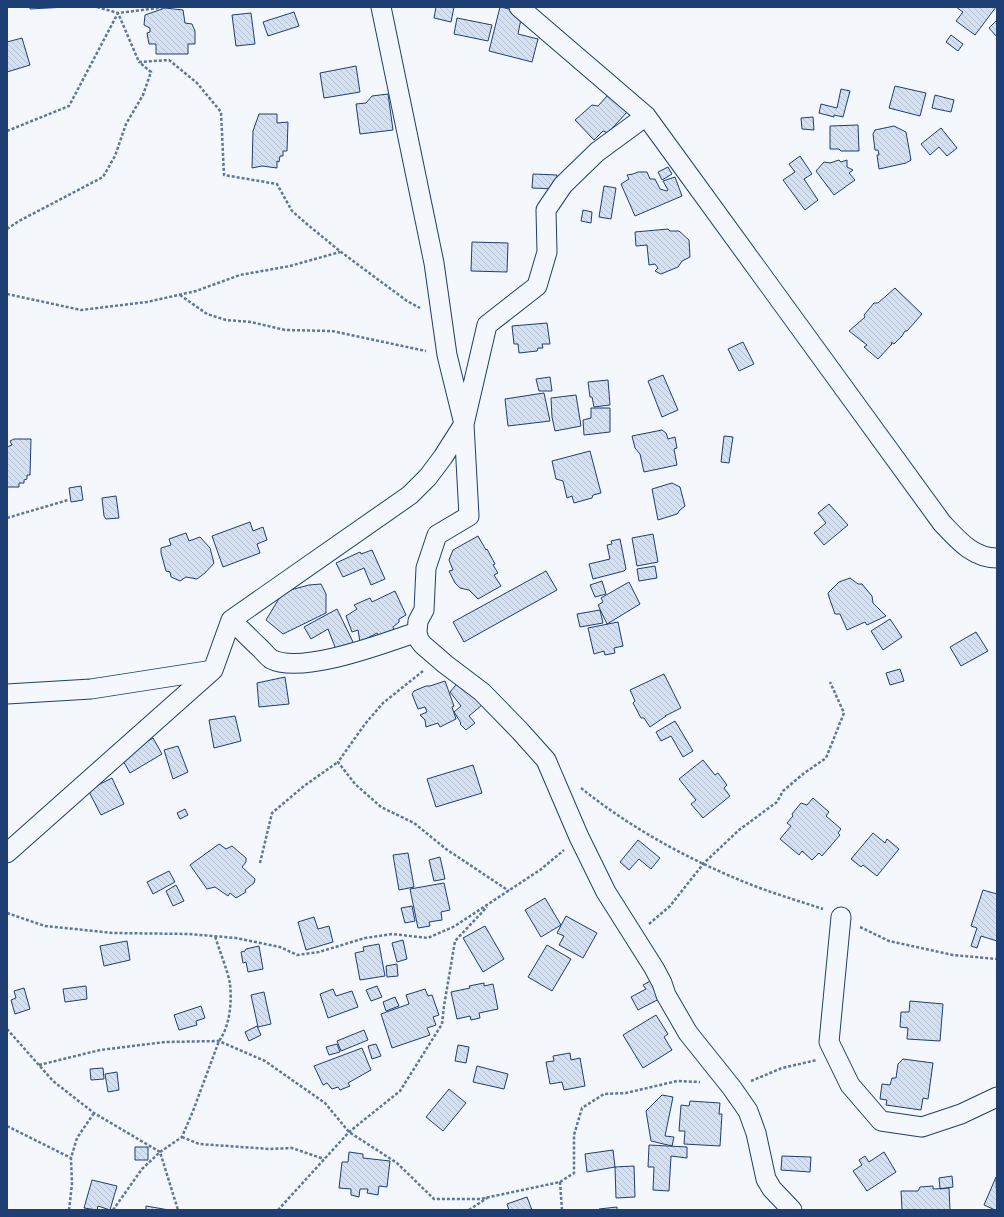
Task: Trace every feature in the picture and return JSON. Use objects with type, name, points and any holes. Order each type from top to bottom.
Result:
[{"type":"street","points":[[381,7],[434,263],[446,355],[464,424],[469,516],[437,535],[426,568],[424,610],[418,621],[417,632],[419,640],[438,658],[482,692],[546,760],[579,837],[606,892],[662,983],[666,995],[688,1033],[732,1088],[748,1111],[753,1122],[766,1179],[772,1189],[792,1210]]},
{"type":"street","points":[[519,7],[646,116],[942,523],[962,545],[986,558],[997,558]]},
{"type":"street","points":[[7,853],[213,670],[231,620],[410,495],[428,477],[464,424],[487,325],[537,286],[547,252],[546,210],[563,185],[597,152],[646,116]]},
{"type":"street","points":[[231,620],[270,658],[280,662],[297,663],[321,660],[365,650],[417,632]]},
{"type":"street","points":[[7,694],[91,689],[213,670]]},
{"type":"street","points":[[841,917],[829,1042],[850,1085],[881,1121],[922,1127],[961,1114],[997,1097]]},
{"type":"path","points":[[97,7],[118,13],[167,7]]},
{"type":"path","points":[[7,229],[19,221],[104,176],[116,156],[126,124],[143,95],[151,72],[139,62],[118,13]]},
{"type":"path","points":[[7,131],[69,106],[118,13]]},
{"type":"path","points":[[139,62],[168,60],[197,83],[221,112],[224,175],[277,184],[292,211],[341,252],[407,300],[442,322]]},
{"type":"path","points":[[7,294],[81,310],[147,302],[196,291],[240,275],[290,266],[341,252]]},
{"type":"path","points":[[180,294],[207,314],[226,320],[251,322],[285,330],[332,331],[446,355]]},
{"type":"path","points":[[7,518],[68,500]]},
{"type":"path","points":[[260,863],[272,814],[304,786],[338,762],[365,724],[383,703],[438,658]]},
{"type":"path","points":[[634,937],[670,906],[704,863],[739,830],[777,802],[783,791],[793,782],[826,758],[844,713],[830,682]]},
{"type":"path","points":[[338,762],[355,784],[381,808],[414,823],[446,849],[509,891]]},
{"type":"path","points":[[575,784],[604,807],[665,844],[751,885],[828,910],[889,942],[953,955],[997,959]]},
{"type":"path","points":[[7,913],[44,926],[113,933],[189,934],[236,938],[280,947],[297,955],[319,952],[365,938],[392,934],[428,938],[455,926],[509,891],[540,870],[579,837]]},
{"type":"path","points":[[278,1210],[350,1132],[400,1091],[442,1024],[455,941],[491,903]]},
{"type":"path","points":[[114,1210],[142,1169],[160,1152],[182,1137],[219,1041],[223,1035],[229,1016],[230,984],[215,936]]},
{"type":"path","points":[[7,1029],[53,1081],[94,1113],[160,1152],[178,1210]]},
{"type":"path","points":[[39,1065],[100,1050],[165,1042],[219,1041],[265,1061],[325,1102],[350,1132],[397,1163],[434,1199],[480,1199],[560,1182],[574,1173],[574,1135],[582,1108],[604,1094],[626,1093],[677,1081],[696,1081],[732,1088],[782,1068],[836,1056]]},
{"type":"path","points":[[69,1210],[72,1184],[71,1158],[76,1138],[94,1113]]},
{"type":"path","points":[[7,1126],[71,1158]]},
{"type":"path","points":[[182,1137],[199,1144],[270,1149],[292,1148],[324,1159]]},
{"type":"path","points":[[560,1182],[562,1210]]},
{"type":"path","points":[[469,1210],[488,1197]]},
{"type":"building","points":[[30,7],[66,7],[30,9]]},
{"type":"building","points":[[436,7],[454,7],[451,22],[434,18]]},
{"type":"building","points":[[500,7],[514,10],[521,19],[518,34],[538,39],[532,62],[489,51]]},
{"type":"building","points":[[956,7],[996,7],[975,35],[956,21],[963,12]]},
{"type":"building","points":[[165,8],[183,10],[185,23],[192,24],[195,31],[195,44],[188,44],[188,54],[156,54],[156,44],[149,44],[147,33],[150,32],[150,28],[144,25],[145,15]]},
{"type":"building","points":[[294,12],[299,26],[268,36],[263,22]]},
{"type":"building","points":[[251,13],[255,44],[236,46],[232,15]]},
{"type":"building","points":[[457,18],[492,25],[488,41],[454,34]]},
{"type":"building","points":[[997,20],[997,37],[989,28]]},
{"type":"building","points":[[951,35],[963,44],[958,51],[946,42]]},
{"type":"building","points":[[22,38],[30,65],[7,72],[7,42]]},
{"type":"building","points":[[356,66],[360,92],[324,98],[320,73]]},
{"type":"building","points":[[895,86],[926,93],[920,116],[889,108]]},
{"type":"building","points":[[841,89],[850,91],[843,117],[834,115],[834,117],[819,113],[821,104],[837,108]]},
{"type":"building","points":[[388,94],[393,130],[360,134],[356,104],[366,103],[372,96]]},
{"type":"building","points":[[608,95],[627,112],[608,133],[603,131],[594,140],[575,120],[592,105],[598,106]]},
{"type":"building","points":[[935,95],[954,100],[951,112],[932,108]]},
{"type":"building","points":[[259,114],[277,114],[277,123],[288,122],[287,151],[283,151],[283,156],[280,156],[279,162],[277,161],[277,168],[262,166],[252,168],[253,131]]},
{"type":"building","points":[[813,117],[814,130],[802,129],[801,118]]},
{"type":"building","points":[[858,125],[859,151],[841,151],[839,149],[830,149],[830,126]]},
{"type":"building","points":[[894,126],[906,132],[911,160],[906,163],[879,169],[877,155],[879,155],[878,150],[875,150],[873,134],[875,130]]},
{"type":"building","points":[[941,128],[957,148],[947,156],[939,147],[930,155],[921,144]]},
{"type":"building","points":[[800,156],[812,174],[804,179],[818,200],[805,210],[783,180],[795,172],[789,164]]},
{"type":"building","points":[[839,160],[841,162],[847,160],[847,167],[853,170],[849,173],[855,180],[834,195],[816,171],[824,162],[830,163]]},
{"type":"building","points":[[668,167],[672,174],[662,180],[658,172]]},
{"type":"building","points":[[638,172],[647,172],[650,179],[655,179],[660,189],[667,191],[668,190],[663,181],[675,177],[682,196],[635,216],[621,184],[629,179],[627,175]]},
{"type":"building","points":[[533,174],[557,175],[556,189],[532,188]]},
{"type":"building","points":[[604,186],[616,188],[611,219],[599,217]]},
{"type":"building","points":[[583,210],[592,212],[591,223],[581,221]]},
{"type":"building","points":[[668,229],[670,231],[679,231],[689,240],[690,257],[682,261],[678,267],[661,274],[655,271],[658,268],[655,264],[649,265],[647,245],[636,246],[635,232]]},
{"type":"building","points":[[472,242],[508,243],[507,272],[471,271]]},
{"type":"building","points":[[895,288],[922,314],[894,344],[891,342],[892,344],[878,359],[864,347],[867,345],[849,331],[865,317],[864,315],[874,303],[878,303]]},
{"type":"building","points":[[547,323],[550,344],[542,344],[543,348],[538,348],[537,351],[519,353],[518,344],[514,344],[512,326]]},
{"type":"building","points":[[743,342],[754,364],[739,371],[728,349]]},
{"type":"building","points":[[663,375],[678,410],[662,417],[648,381]]},
{"type":"building","points":[[550,377],[552,391],[539,391],[536,379]]},
{"type":"building","points":[[608,380],[610,405],[594,407],[592,397],[590,397],[588,382]]},
{"type":"building","points":[[544,393],[550,421],[508,426],[505,399]]},
{"type":"building","points":[[576,395],[581,426],[555,431],[552,417],[551,398]]},
{"type":"building","points":[[591,408],[610,408],[610,432],[584,435],[583,420],[591,418]]},
{"type":"building","points":[[662,430],[666,433],[668,439],[675,437],[677,448],[674,449],[677,465],[644,472],[640,454],[635,448],[632,436]]},
{"type":"building","points":[[724,436],[733,437],[729,463],[721,462]]},
{"type":"building","points":[[14,439],[31,439],[30,475],[27,475],[27,479],[24,480],[24,483],[19,483],[19,487],[7,487],[7,447],[12,445],[10,441]]},
{"type":"building","points":[[590,451],[601,493],[593,495],[592,498],[574,503],[572,496],[567,498],[563,481],[556,479],[552,461]]},
{"type":"building","points":[[672,483],[680,487],[685,506],[677,514],[658,520],[652,489]]},
{"type":"building","points":[[81,486],[83,500],[71,502],[69,488]]},
{"type":"building","points":[[116,496],[119,518],[106,519],[104,516],[102,498]]},
{"type":"building","points":[[829,504],[848,525],[824,545],[814,533],[826,523],[818,513]]},
{"type":"building","points":[[250,522],[253,531],[263,527],[267,540],[257,544],[260,553],[223,567],[212,536]]},
{"type":"building","points":[[186,533],[189,541],[200,537],[210,548],[214,563],[197,579],[186,577],[180,581],[171,577],[170,572],[166,571],[161,548],[171,545],[169,539]]},
{"type":"building","points":[[653,534],[658,562],[637,566],[632,538]]},
{"type":"building","points":[[478,536],[495,564],[493,565],[498,573],[494,575],[501,586],[478,599],[469,590],[460,588],[455,583],[449,571],[453,570],[449,560],[453,550]]},
{"type":"building","points":[[620,539],[626,569],[624,571],[593,579],[589,564],[610,559],[607,545],[612,544],[611,541]]},
{"type":"building","points":[[372,550],[385,579],[371,585],[364,568],[343,577],[336,563],[360,552],[361,554]]},
{"type":"building","points":[[655,566],[657,578],[639,581],[637,569]]},
{"type":"building","points":[[546,571],[557,590],[464,642],[453,622]]},
{"type":"building","points":[[850,578],[858,584],[862,584],[872,596],[873,603],[886,616],[867,625],[865,622],[847,630],[840,614],[835,614],[828,593],[839,582]]},
{"type":"building","points":[[602,581],[606,594],[595,597],[590,585]]},
{"type":"building","points":[[629,582],[640,604],[607,624],[598,605],[603,602],[601,598]]},
{"type":"building","points":[[321,584],[326,594],[326,613],[283,634],[266,620],[283,592],[309,585]]},
{"type":"building","points":[[395,591],[406,615],[399,619],[399,622],[393,627],[394,631],[381,639],[377,633],[360,642],[358,630],[352,632],[346,616],[357,609],[354,605],[370,598],[372,602]]},
{"type":"building","points":[[337,609],[354,644],[337,652],[328,629],[311,639],[304,627]]},
{"type":"building","points":[[600,610],[603,623],[580,627],[577,614]]},
{"type":"building","points":[[890,619],[902,637],[883,650],[871,631]]},
{"type":"building","points":[[618,622],[623,646],[614,648],[615,653],[605,655],[604,651],[594,654],[588,628]]},
{"type":"building","points":[[976,632],[988,651],[961,666],[950,647]]},
{"type":"building","points":[[900,669],[904,681],[890,685],[886,673]]},
{"type":"building","points":[[664,674],[681,708],[665,716],[650,727],[644,718],[641,718],[633,703],[635,701],[630,690]]},
{"type":"building","points":[[285,677],[289,704],[259,707],[257,683]]},
{"type":"building","points":[[445,681],[454,706],[452,707],[456,719],[440,727],[438,723],[426,727],[425,720],[420,715],[427,712],[425,707],[418,709],[412,694],[414,691],[426,686]]},
{"type":"building","points":[[462,681],[482,705],[469,716],[475,723],[466,730],[460,724],[461,723],[454,712],[461,706],[450,692]]},
{"type":"building","points":[[235,716],[241,741],[214,748],[209,720]]},
{"type":"building","points":[[675,721],[693,751],[683,757],[671,736],[661,741],[656,732]]},
{"type":"building","points":[[153,738],[162,754],[130,773],[121,757]]},
{"type":"building","points":[[178,746],[188,772],[173,779],[164,750]]},
{"type":"building","points":[[703,760],[715,775],[718,773],[727,785],[724,788],[730,796],[703,818],[691,804],[696,800],[679,779]]},
{"type":"building","points":[[473,765],[482,793],[436,807],[427,779]]},
{"type":"building","points":[[112,778],[124,804],[101,815],[88,790]]},
{"type":"building","points":[[813,798],[829,812],[826,816],[841,829],[838,833],[840,835],[822,856],[819,853],[812,860],[802,851],[799,855],[780,839],[791,826],[787,823],[793,816],[792,814],[801,803],[807,805]]},
{"type":"building","points":[[185,809],[188,815],[180,819],[177,813]]},
{"type":"building","points":[[873,833],[885,843],[887,839],[899,849],[877,876],[863,865],[861,867],[851,859]]},
{"type":"building","points":[[638,840],[660,858],[651,869],[639,859],[629,870],[620,862]]},
{"type":"building","points":[[219,844],[226,849],[232,846],[246,858],[246,862],[242,867],[255,879],[254,883],[245,890],[246,892],[236,898],[230,893],[228,896],[215,887],[207,889],[190,865]]},
{"type":"building","points":[[408,853],[414,887],[399,890],[393,855]]},
{"type":"building","points":[[440,857],[445,879],[434,881],[429,860]]},
{"type":"building","points":[[169,871],[175,882],[153,894],[147,882]]},
{"type":"building","points":[[444,883],[450,910],[441,912],[442,920],[429,922],[430,926],[418,928],[410,889]]},
{"type":"building","points":[[176,885],[184,901],[173,906],[166,891]]},
{"type":"building","points":[[983,890],[997,894],[997,941],[981,936],[977,948],[971,946],[977,928],[971,926]]},
{"type":"building","points":[[545,898],[561,925],[541,937],[525,910]]},
{"type":"building","points":[[412,906],[415,921],[405,923],[401,908]]},
{"type":"building","points":[[566,916],[597,933],[583,958],[559,945],[564,936],[557,933]]},
{"type":"building","points":[[314,917],[318,929],[329,926],[333,942],[306,950],[298,922]]},
{"type":"building","points":[[485,926],[504,959],[483,972],[463,938]]},
{"type":"building","points":[[403,940],[407,959],[397,962],[392,943]]},
{"type":"building","points":[[127,941],[130,960],[104,966],[100,946]]},
{"type":"building","points":[[379,944],[385,976],[360,980],[355,953],[364,951],[363,947]]},
{"type":"building","points":[[547,945],[571,959],[552,991],[528,977]]},
{"type":"building","points":[[259,946],[263,969],[248,972],[246,962],[243,963],[241,952],[245,951],[246,949]]},
{"type":"building","points":[[397,964],[398,976],[387,977],[386,966]]},
{"type":"building","points":[[654,979],[663,997],[638,1010],[631,997],[646,989],[643,985]]},
{"type":"building","points":[[484,983],[484,986],[493,984],[498,1009],[479,1013],[480,1018],[471,1020],[470,1016],[457,1019],[451,992]]},
{"type":"building","points":[[86,986],[87,999],[65,1002],[63,989]]},
{"type":"building","points":[[377,986],[382,997],[371,1001],[366,990]]},
{"type":"building","points":[[24,988],[30,1009],[15,1014],[11,1000],[16,998],[14,991]]},
{"type":"building","points":[[333,989],[336,996],[352,991],[358,1007],[328,1018],[320,994]]},
{"type":"building","points":[[425,989],[428,996],[432,995],[439,1015],[433,1017],[436,1025],[427,1028],[430,1035],[392,1048],[381,1014],[409,1004],[406,995]]},
{"type":"building","points":[[264,992],[271,1024],[258,1027],[251,995]]},
{"type":"building","points":[[395,997],[399,1006],[386,1011],[383,1002]]},
{"type":"building","points":[[910,1001],[943,1004],[940,1041],[907,1039],[908,1028],[900,1027],[901,1012],[909,1012]]},
{"type":"building","points":[[201,1006],[205,1018],[196,1021],[197,1025],[179,1030],[174,1015]]},
{"type":"building","points":[[656,1015],[668,1034],[664,1037],[672,1050],[643,1068],[623,1035]]},
{"type":"building","points":[[257,1026],[261,1035],[249,1041],[245,1032]]},
{"type":"building","points":[[364,1030],[368,1040],[341,1051],[337,1041]]},
{"type":"building","points":[[337,1044],[340,1052],[329,1055],[326,1047]]},
{"type":"building","points":[[376,1044],[381,1056],[372,1059],[368,1046]]},
{"type":"building","points":[[458,1045],[469,1047],[466,1063],[455,1061]]},
{"type":"building","points":[[362,1048],[371,1070],[348,1083],[350,1086],[340,1090],[338,1087],[332,1089],[327,1083],[323,1085],[314,1066]]},
{"type":"building","points":[[570,1053],[571,1060],[580,1058],[585,1086],[564,1090],[562,1082],[550,1084],[546,1062],[554,1061],[553,1056]]},
{"type":"building","points":[[903,1059],[933,1063],[928,1099],[923,1098],[921,1110],[886,1105],[887,1100],[880,1099],[882,1084],[890,1085],[892,1078],[896,1078],[898,1064]]},
{"type":"building","points":[[477,1066],[508,1074],[504,1089],[473,1082]]},
{"type":"building","points":[[103,1068],[104,1079],[91,1080],[90,1069]]},
{"type":"building","points":[[117,1072],[119,1090],[108,1092],[105,1074]]},
{"type":"building","points":[[449,1089],[466,1103],[443,1131],[426,1117]]},
{"type":"building","points":[[662,1095],[673,1097],[665,1136],[674,1137],[672,1146],[651,1141],[646,1111]]},
{"type":"building","points":[[690,1101],[720,1103],[719,1114],[722,1114],[720,1146],[684,1144],[685,1131],[679,1131],[681,1105],[689,1106]]},
{"type":"building","points":[[649,1145],[687,1147],[687,1158],[671,1156],[669,1191],[653,1190],[654,1167],[648,1167]]},
{"type":"building","points":[[135,1147],[148,1147],[148,1160],[135,1160]]},
{"type":"building","points":[[613,1150],[615,1167],[587,1172],[585,1154]]},
{"type":"building","points":[[349,1152],[363,1154],[363,1158],[390,1161],[387,1187],[379,1186],[378,1195],[367,1193],[368,1189],[360,1189],[359,1197],[351,1195],[351,1189],[339,1188],[342,1162],[348,1162]]},
{"type":"building","points":[[884,1152],[896,1172],[867,1191],[853,1171],[862,1165],[859,1160],[865,1156],[869,1162]]},
{"type":"building","points":[[782,1156],[811,1157],[810,1172],[781,1170]]},
{"type":"building","points":[[634,1166],[635,1197],[616,1198],[615,1167]]},
{"type":"building","points":[[952,1176],[953,1187],[940,1189],[939,1178]]},
{"type":"building","points":[[996,1177],[997,1210],[995,1210],[984,1205]]},
{"type":"building","points":[[92,1180],[117,1186],[110,1210],[98,1206],[97,1210],[84,1208]]},
{"type":"building","points":[[933,1186],[933,1189],[949,1188],[950,1210],[902,1210],[901,1191],[918,1191],[920,1187]]},
{"type":"building","points":[[527,1197],[532,1210],[509,1210],[507,1204]]},
{"type":"building","points":[[146,1206],[169,1210],[146,1210]]},
{"type":"building","points":[[617,1207],[617,1210],[599,1210],[599,1209]]}]
